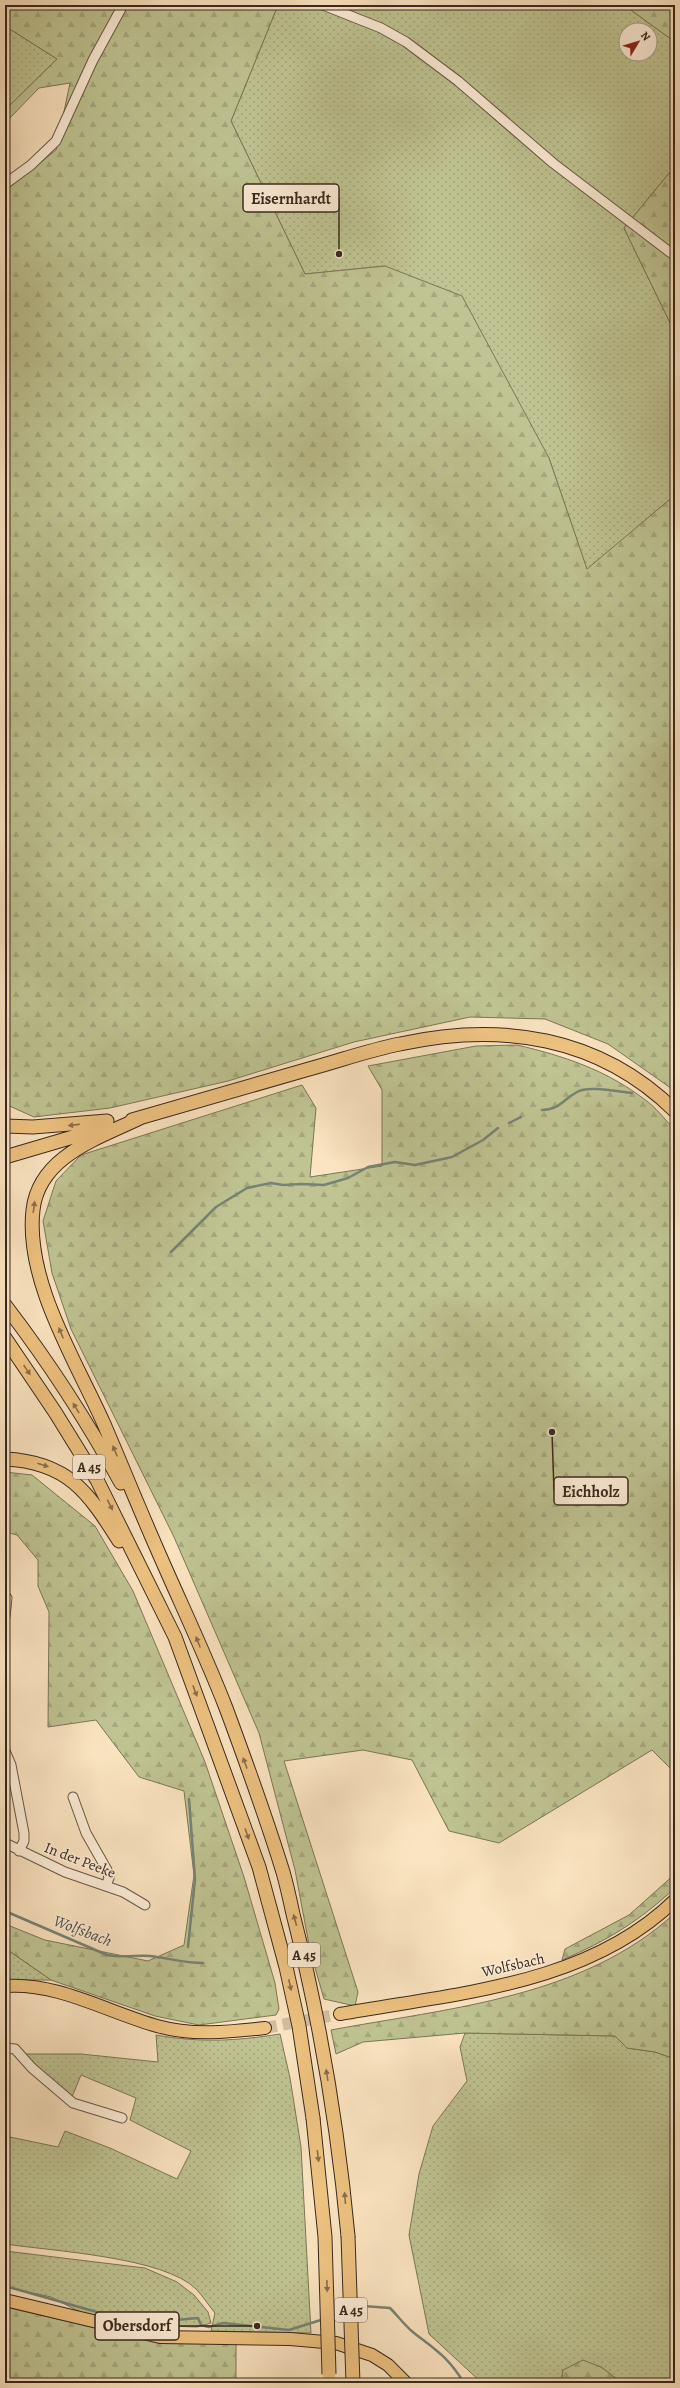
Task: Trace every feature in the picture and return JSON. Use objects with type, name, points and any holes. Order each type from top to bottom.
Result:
[{"type":"highway","points":[[5,1157],[399,1044],[452,1036],[505,1034],[555,1042],[602,1059],[645,1085],[675,1111]]},
{"type":"highway","points":[[5,1126],[66,1126],[140,1118]]},
{"type":"highway","points":[[140,1118],[77,1148],[56,1164],[46,1175],[37,1194],[32,1225],[37,1263],[54,1315],[158,1551]]},
{"type":"highway","name":"A 45","points":[[5,1305],[35,1344],[71,1400],[113,1470],[158,1551],[225,1707],[284,1874],[306,1962],[343,2178],[348,2236],[353,2383]]},
{"type":"highway","name":"A 45","points":[[5,1338],[55,1412],[97,1480],[159,1603],[178,1645],[259,1867],[296,2012],[313,2118],[325,2237],[329,2383]]},
{"type":"highway","points":[[5,1459],[26,1461],[55,1469],[70,1477],[84,1490],[95,1503],[159,1603]]},
{"type":"main road","name":"Wolfsbach","points":[[340,2014],[510,1983],[563,1968],[627,1938],[645,1926],[675,1900]]},
{"type":"main road","points":[[5,1986],[45,1989],[151,2024],[189,2032],[229,2032],[265,2028]]},
{"type":"main road","points":[[5,2300],[160,2337],[290,2339],[336,2343],[372,2355],[388,2365],[406,2383]]},
{"type":"street","points":[[5,184],[31,165],[56,141],[93,60],[123,5]]},
{"type":"street","points":[[323,5],[381,28],[406,42],[458,81],[553,163],[675,256]]},
{"type":"street","points":[[5,1617],[7,1598]]},
{"type":"street","points":[[5,1751],[10,1765],[24,1833],[24,1841],[19,1850]]},
{"type":"street","points":[[73,1797],[86,1832],[107,1870],[109,1878],[106,1886]]},
{"type":"street","name":"In der Peeke","points":[[5,1843],[65,1872],[123,1892],[145,1904]]},
{"type":"street","points":[[5,2048],[15,2049],[32,2068],[73,2103],[122,2118]]},
{"type":"green space","points":[[5,5],[278,5],[231,121],[305,274],[385,266],[462,296],[549,458],[587,569],[675,495],[675,1091],[608,1044],[545,1019],[470,1017],[354,1042],[228,1081],[110,1108],[34,1117],[5,1104],[5,191],[56,150],[70,83],[39,88],[5,123],[5,110],[57,59],[5,26]]},
{"type":"green space","points":[[278,5],[624,5],[647,22],[618,22],[618,62],[658,62],[658,30],[675,42],[675,166],[624,228],[675,333],[675,495],[587,570],[549,458],[385,266],[305,274],[231,121]]},
{"type":"green space","points":[[624,5],[675,5],[675,42],[658,30],[658,22],[647,22]]},
{"type":"green space","points":[[5,26],[57,59],[5,110]]},
{"type":"green space","points":[[675,166],[675,333],[624,228]]},
{"type":"green space","points":[[517,1045],[568,1059],[615,1080],[648,1102],[675,1130],[675,1773],[652,1750],[499,1843],[449,1831],[412,1760],[363,1750],[284,1761],[358,1992],[355,2006],[324,1999],[310,1950],[295,1870],[259,1733],[174,1537],[71,1329],[52,1273],[43,1221],[56,1181],[81,1155],[302,1085],[316,1108],[310,1177],[382,1166],[382,1090],[368,1066],[476,1046]]},
{"type":"green space","points":[[5,1472],[32,1475],[95,1526],[133,1591],[205,1762],[244,1877],[275,1983],[279,2009],[276,2015],[199,2025],[155,2016],[51,1980],[5,1948],[5,1924],[45,1940],[148,1961],[184,1945],[194,1875],[184,1791],[139,1777],[96,1720],[48,1727],[49,1612],[38,1586],[38,1560],[17,1535],[5,1532]]},
{"type":"green space","points":[[675,1874],[675,1888],[662,1900],[608,1938],[562,1960],[565,1949],[629,1915]]},
{"type":"green space","points":[[675,1913],[675,2059],[655,2052],[627,2048],[615,2036],[465,2033],[363,2042],[336,2054],[331,2030],[467,2006],[513,1995],[557,1982],[599,1964],[639,1942]]},
{"type":"green space","points":[[5,1948],[51,1980],[5,1980]]},
{"type":"green space","points":[[465,2033],[615,2036],[627,2048],[655,2052],[675,2059],[675,2383],[622,2383],[601,2367],[563,2370],[561,2383],[528,2383],[523,2378],[511,2383],[482,2383],[429,2334],[409,2235],[419,2174],[433,2126],[467,2081],[460,2047]]},
{"type":"green space","points":[[280,2034],[290,2078],[301,2147],[311,2333],[211,2331],[215,2313],[196,2289],[181,2278],[159,2269],[106,2257],[5,2244],[5,2136],[58,2147],[65,2131],[110,2148],[177,2179],[191,2151],[130,2120],[136,2098],[81,2075],[72,2097],[22,2054],[81,2054],[158,2062],[156,2035],[172,2038],[233,2040]]},
{"type":"green space","points":[[5,2251],[145,2268],[177,2282],[194,2295],[208,2312],[211,2323],[197,2327],[167,2326],[84,2314],[51,2297],[5,2287]]},
{"type":"green space","points":[[5,2307],[162,2343],[236,2343],[236,2380],[231,2383],[5,2383]]},
{"type":"green space","points":[[583,2360],[601,2367],[622,2383],[561,2383],[563,2370]]},
{"type":"waterway","points":[[542,1110],[553,1108],[582,1090],[596,1089],[632,1093]]},
{"type":"waterway","points":[[509,1123],[521,1117]]},
{"type":"waterway","points":[[171,1252],[216,1207],[247,1188],[271,1183],[283,1185],[324,1185],[348,1178],[368,1167],[395,1162],[415,1165],[452,1157],[483,1140],[498,1128]]},
{"type":"waterway","points":[[5,1581],[6,1545]]},
{"type":"waterway","points":[[188,1947],[195,1879],[189,1799]]},
{"type":"waterway","name":"Wolfsbach","points":[[5,1911],[107,1955],[150,1956],[203,1963]]},
{"type":"waterway","points":[[5,2286],[111,2316],[165,2321],[198,2318],[201,2325],[209,2327],[223,2323],[289,2330],[324,2319]]},
{"type":"waterway","points":[[355,2308],[363,2306],[390,2308],[411,2330],[447,2360],[464,2383]]},
{"type":"waterway","points":[[332,2316],[347,2311]]},
{"type":"tunnel","points":[[265,2028],[340,2014]]},
{"type":"place","name":"Eisernhardt","points":[[339,254]]},
{"type":"place","name":"Eichholz","points":[[552,1432]]},
{"type":"place","name":"Obersdorf","points":[[257,2326]]}]
